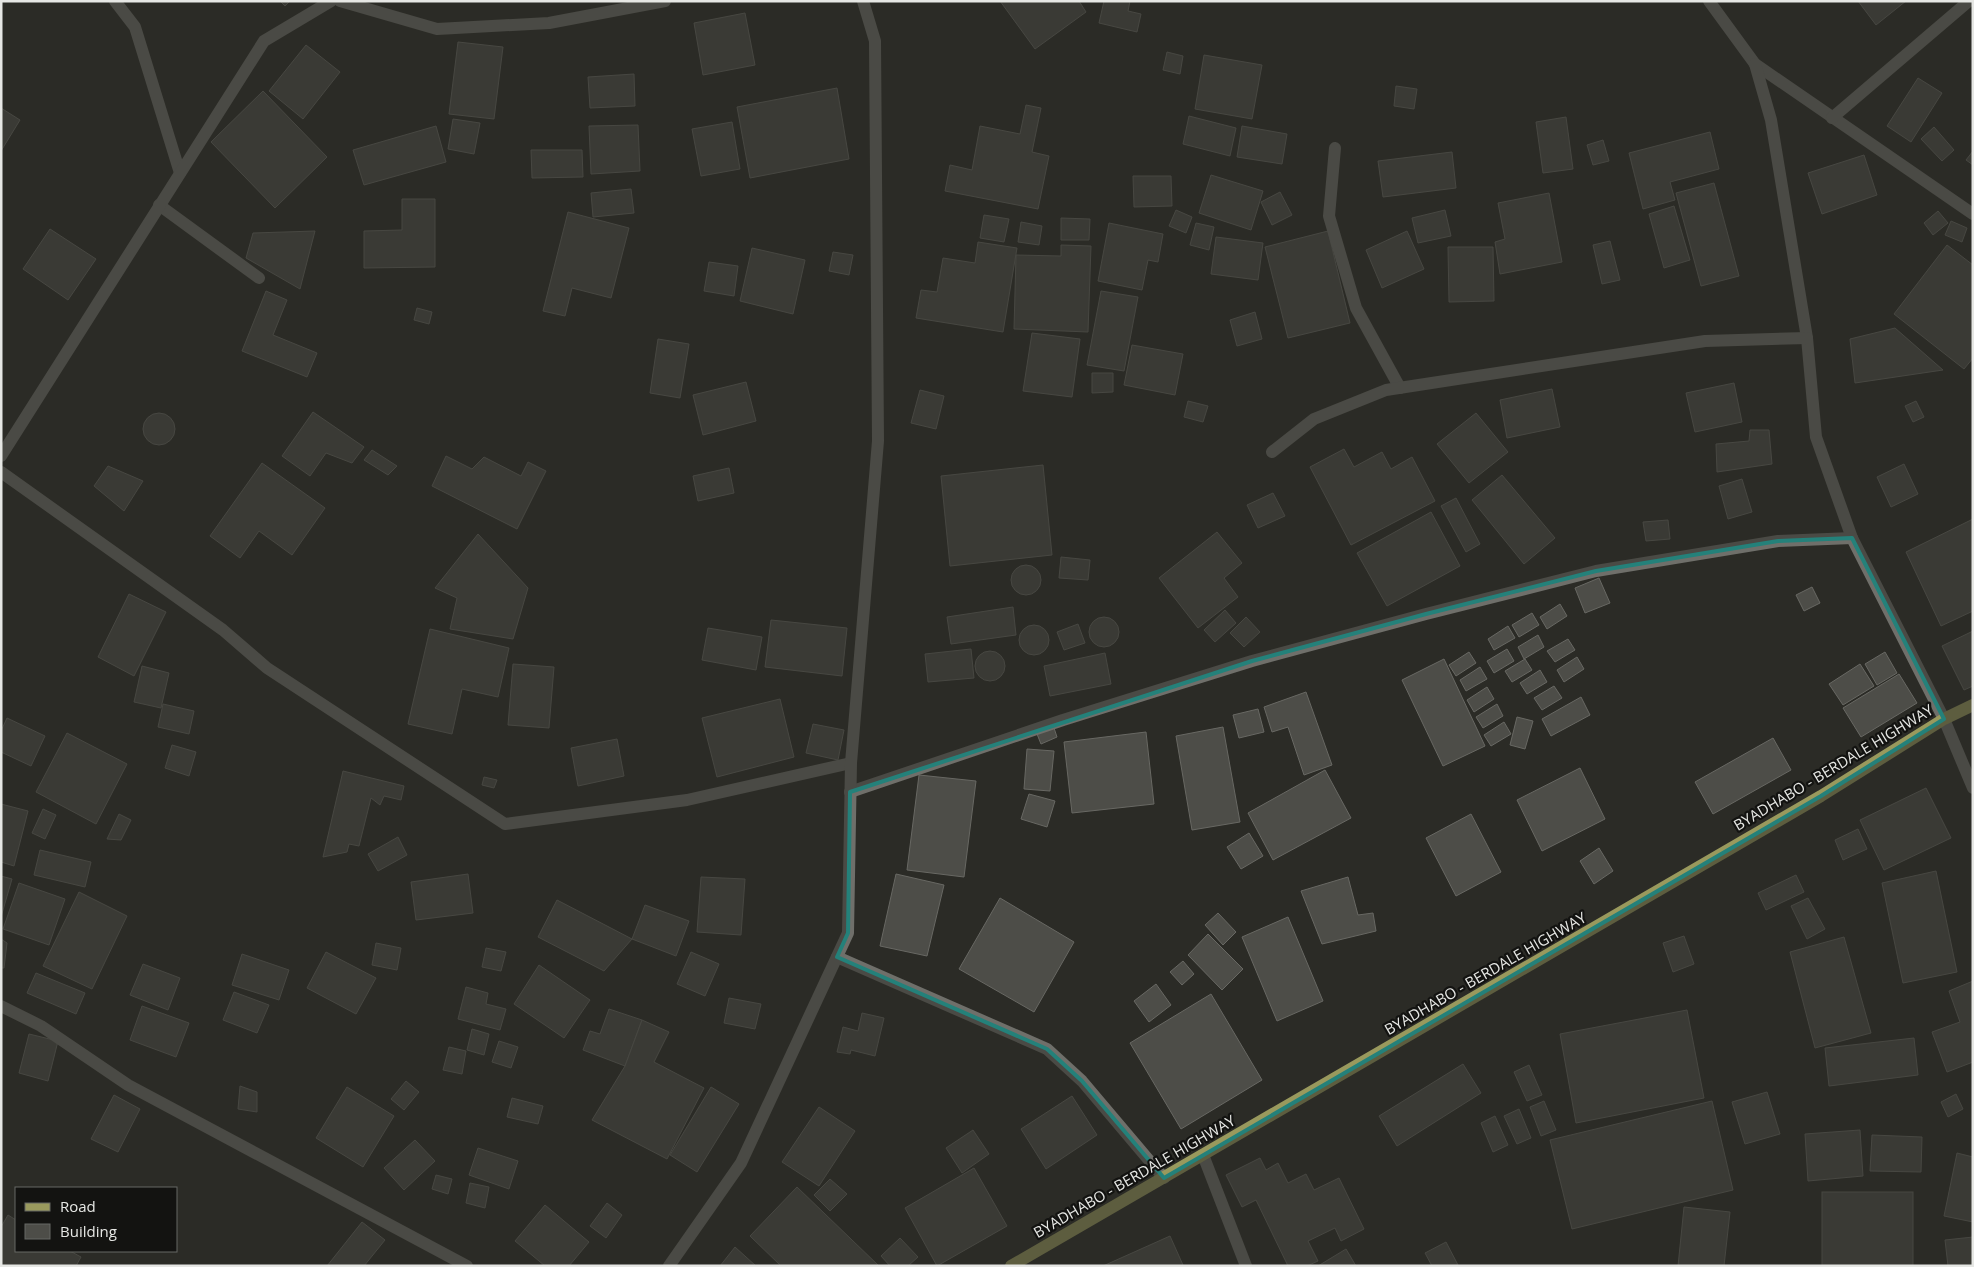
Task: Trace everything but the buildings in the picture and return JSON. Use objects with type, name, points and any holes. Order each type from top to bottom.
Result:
[{"type":"main road","name":"BYADHABO - BERDALE HIGHWAY","points":[[1011,1266],[1821,796],[1944,719],[1973,705]]},
{"type":"street","points":[[115,1],[135,27],[180,173]]},
{"type":"street","points":[[1,456],[264,41],[330,1]]},
{"type":"street","points":[[340,1],[437,30],[549,23],[665,1]]},
{"type":"street","points":[[669,1266],[741,1163],[848,933],[851,762],[878,442],[875,40],[863,1]]},
{"type":"street","points":[[1708,1],[1755,64],[1973,214]]},
{"type":"street","points":[[1832,118],[1969,1]]},
{"type":"street","points":[[1755,64],[1771,120],[1807,338],[1816,436],[1852,538],[1944,719],[1973,788]]},
{"type":"street","points":[[1335,148],[1329,216],[1356,308],[1400,388]]},
{"type":"street","points":[[159,205],[258,278]]},
{"type":"street","points":[[1272,452],[1314,418],[1386,390],[1705,341],[1807,338]]},
{"type":"street","points":[[1,472],[223,630],[267,668],[505,824],[687,800],[851,762]]},
{"type":"street","points":[[850,792],[1063,720],[1252,661],[1521,590],[1596,571],[1778,540],[1852,538]]},
{"type":"street","points":[[837,957],[1047,1049],[1082,1082],[1164,1178]]},
{"type":"street","points":[[1,1006],[41,1026],[128,1085],[467,1266]]},
{"type":"street","points":[[1203,1155],[1246,1266]]},
{"type":"highlighted area","points":[[1852,538],[1944,719],[1821,796],[1164,1178],[1082,1081],[1047,1049],[837,957],[848,933],[850,792],[1252,661],[1426,614],[1596,571],[1778,541]]}]
